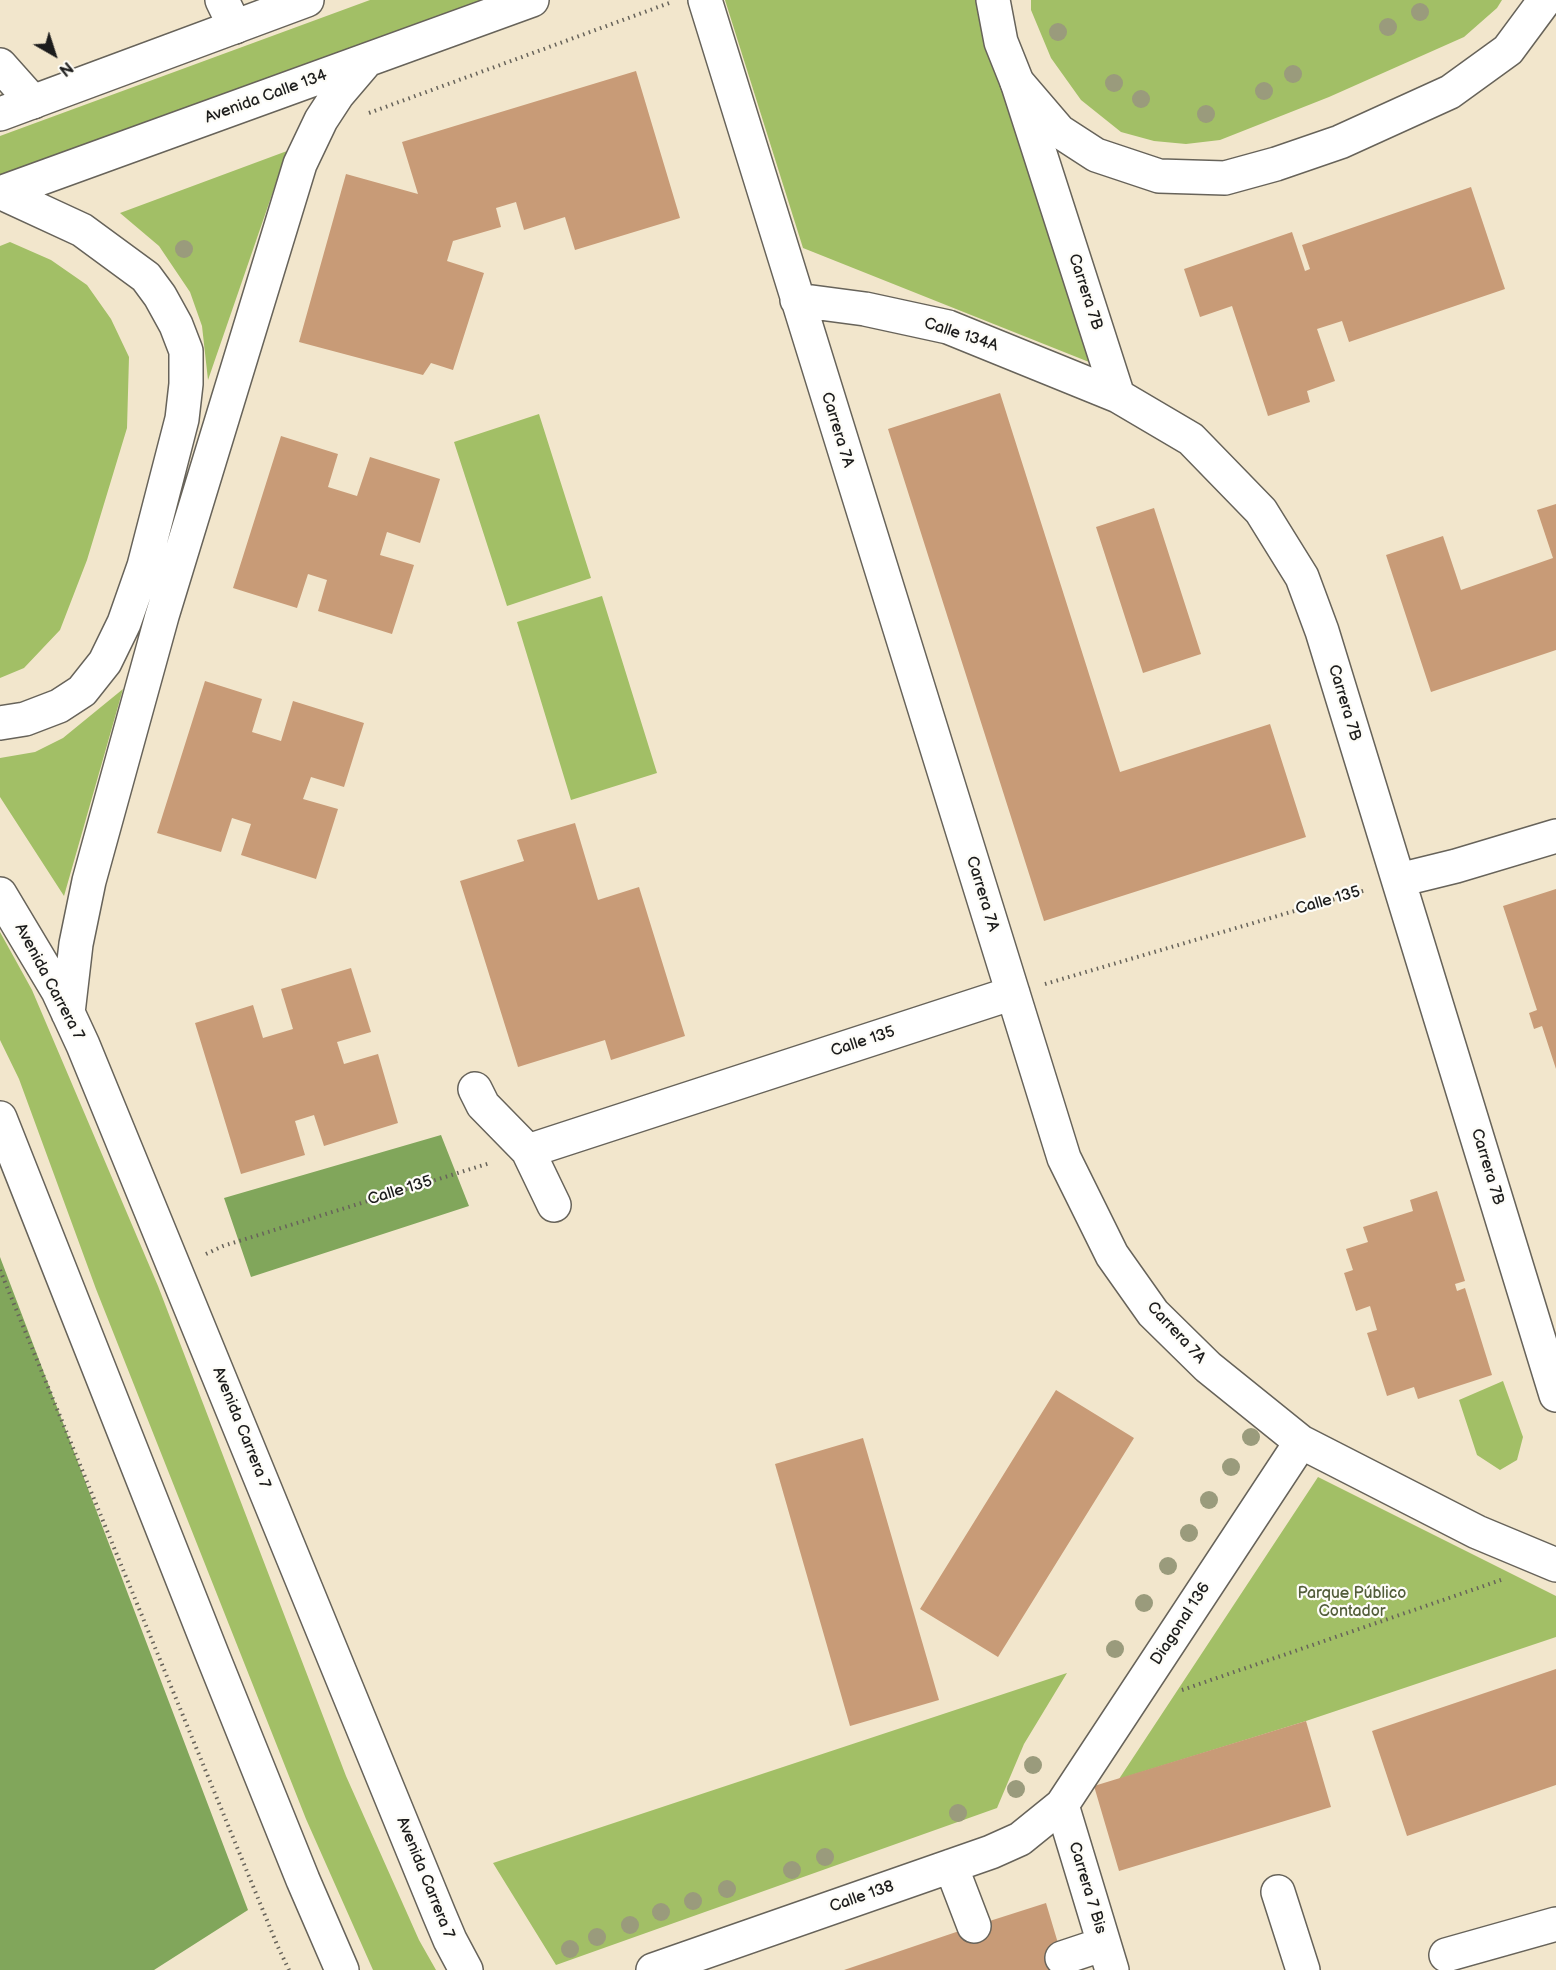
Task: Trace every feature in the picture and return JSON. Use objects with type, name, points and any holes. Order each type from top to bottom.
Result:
[{"type":"street","points":[[0,114],[33,102],[228,14],[307,0]]},
{"type":"street","name":"Avenida Calle 134","points":[[1,193],[532,0]]},
{"type":"street","name":"Carrera 7A","points":[[705,0],[1064,1158],[1112,1255],[1153,1313],[1208,1367],[1301,1442],[1477,1532],[1553,1564]]},
{"type":"street","points":[[993,0],[1001,42],[1017,82],[1059,131],[1096,155],[1159,176],[1225,178],[1276,164],[1340,142],[1450,92],[1508,50],[1545,0]]},
{"type":"street","points":[[68,1013],[76,944],[89,881],[162,616],[300,164],[327,111],[338,94],[367,60]]},
{"type":"street","points":[[0,65],[33,102]]},
{"type":"street","name":"Carrera 7B","points":[[1017,82],[1119,396],[1191,439],[1261,511],[1302,577],[1322,631],[1556,1395]]},
{"type":"street","points":[[0,723],[25,718],[59,706],[82,691],[105,662],[124,623],[144,566],[182,419],[186,384],[186,351],[176,325],[160,296],[146,277],[82,230],[1,193]]},
{"type":"street","name":"Calle 134A","points":[[797,300],[865,309],[948,327],[1119,396]]},
{"type":"street","points":[[1399,880],[1456,866],[1556,836]]},
{"type":"street","name":"Avenida Carrera 7","points":[[0,894],[46,970],[98,1079],[443,1923],[466,1970]]},
{"type":"street","name":"Calle 135","points":[[528,1151],[1013,993]]},
{"type":"street","points":[[475,1089],[483,1105],[528,1151],[554,1205]]},
{"type":"street","points":[[0,1118],[216,1665],[342,1970]]},
{"type":"street","name":"Diagonal 136","points":[[1062,1805],[1301,1442]]},
{"type":"street","name":"Calle 138","points":[[653,1970],[951,1866],[1020,1839],[1062,1805]]},
{"type":"street","name":"Carrera 7 Bis","points":[[1062,1805],[1108,1957]]},
{"type":"street","points":[[951,1866],[974,1926]]},
{"type":"street","points":[[1278,1892],[1303,1970]]},
{"type":"street","points":[[1446,1955],[1556,1924]]},
{"type":"street","points":[[1062,1958],[1108,1957]]},
{"type":"path","points":[[360,117],[678,0]]},
{"type":"path","name":"Calle 135","points":[[1013,993],[1399,880]]},
{"type":"path","name":"Calle 135","points":[[176,1266],[223,1246],[528,1151]]},
{"type":"path","points":[[0,1270],[289,1970]]},
{"type":"path","points":[[1180,1691],[1553,1564]]},
{"type":"green space","points":[[370,0],[497,0],[0,178],[0,136]]},
{"type":"green space","points":[[725,0],[976,0],[1089,362],[803,248]]},
{"type":"green space","points":[[1031,0],[1502,0],[1497,8],[1464,37],[1329,97],[1220,140],[1186,144],[1154,141],[1121,132],[1081,100],[1051,58],[1031,10]]},
{"type":"green space","points":[[287,151],[208,380],[202,326],[190,292],[159,246],[120,213]]},
{"type":"green space","points":[[10,242],[51,260],[87,285],[111,319],[129,357],[127,428],[87,560],[60,630],[24,668],[0,678],[0,246]]},
{"type":"green space","points":[[539,414],[591,578],[507,606],[454,442]]},
{"type":"green space","points":[[602,596],[657,773],[571,800],[517,622]]},
{"type":"green space","points":[[123,689],[64,896],[0,797],[0,758],[35,752],[63,738]]},
{"type":"green space","points":[[0,932],[32,990],[158,1286],[346,1776],[419,1940],[436,1970],[373,1970],[306,1819],[96,1289],[19,1079],[0,1040]]},
{"type":"green space","points":[[441,1135],[469,1206],[251,1277],[224,1198]]},
{"type":"green space","points":[[0,1257],[248,1910],[154,1970],[0,1970]]},
{"type":"green space","points":[[1503,1381],[1523,1437],[1517,1460],[1500,1470],[1477,1455],[1459,1400]]},
{"type":"green space","name":"Parque Público Contador","points":[[1318,1477],[1556,1596],[1556,1637],[1306,1721],[1119,1779]]},
{"type":"green space","points":[[1067,1673],[1024,1744],[997,1808],[556,1965],[493,1863]]},
{"type":"building","points":[[636,71],[680,218],[575,250],[565,217],[524,230],[516,202],[496,208],[501,227],[453,241],[447,261],[484,273],[453,370],[431,363],[423,375],[299,342],[346,174],[418,194],[402,142]]},
{"type":"building","points":[[1471,187],[1505,289],[1349,342],[1342,321],[1317,329],[1335,381],[1307,391],[1310,402],[1268,416],[1232,306],[1200,317],[1184,269],[1292,232],[1305,271],[1310,269],[1302,245]]},
{"type":"building","points":[[1000,393],[1120,772],[1270,724],[1306,837],[1044,921],[888,429]]},
{"type":"building","points":[[281,436],[338,454],[328,487],[357,496],[370,457],[440,479],[420,543],[387,532],[380,555],[414,565],[392,634],[318,611],[327,580],[308,574],[297,608],[233,588]]},
{"type":"building","points":[[1556,504],[1556,650],[1431,692],[1386,555],[1443,536],[1461,590],[1553,558],[1537,510]]},
{"type":"building","points":[[1154,508],[1201,654],[1143,673],[1096,527]]},
{"type":"building","points":[[205,681],[262,699],[252,732],[281,741],[293,701],[364,723],[344,787],[311,777],[303,799],[338,809],[316,879],[241,855],[251,824],[232,818],[221,852],[157,833]]},
{"type":"building","points":[[575,823],[598,900],[639,887],[685,1036],[611,1060],[605,1040],[518,1067],[460,881],[524,861],[517,840]]},
{"type":"building","points":[[1556,889],[1556,1069],[1542,1026],[1534,1029],[1529,1013],[1537,1010],[1503,906]]},
{"type":"building","points":[[351,968],[371,1032],[337,1042],[344,1064],[378,1054],[398,1123],[324,1146],[314,1115],[295,1121],[305,1155],[241,1174],[195,1023],[253,1005],[263,1038],[293,1029],[281,989]]},
{"type":"building","points":[[1437,1191],[1465,1281],[1455,1284],[1457,1291],[1465,1288],[1492,1375],[1418,1399],[1414,1387],[1387,1396],[1367,1333],[1377,1330],[1370,1306],[1356,1311],[1344,1273],[1353,1270],[1346,1249],[1368,1242],[1363,1227],[1413,1211],[1410,1200]]},
{"type":"building","points":[[1056,1390],[1134,1438],[998,1657],[920,1609]]},
{"type":"building","points":[[863,1438],[939,1700],[850,1726],[775,1464]]},
{"type":"building","points":[[1556,1669],[1556,1785],[1407,1836],[1372,1731]]},
{"type":"building","points":[[1306,1721],[1331,1807],[1119,1871],[1094,1786]]},
{"type":"building","points":[[1046,1903],[1066,1970],[844,1970],[974,1926]]}]
